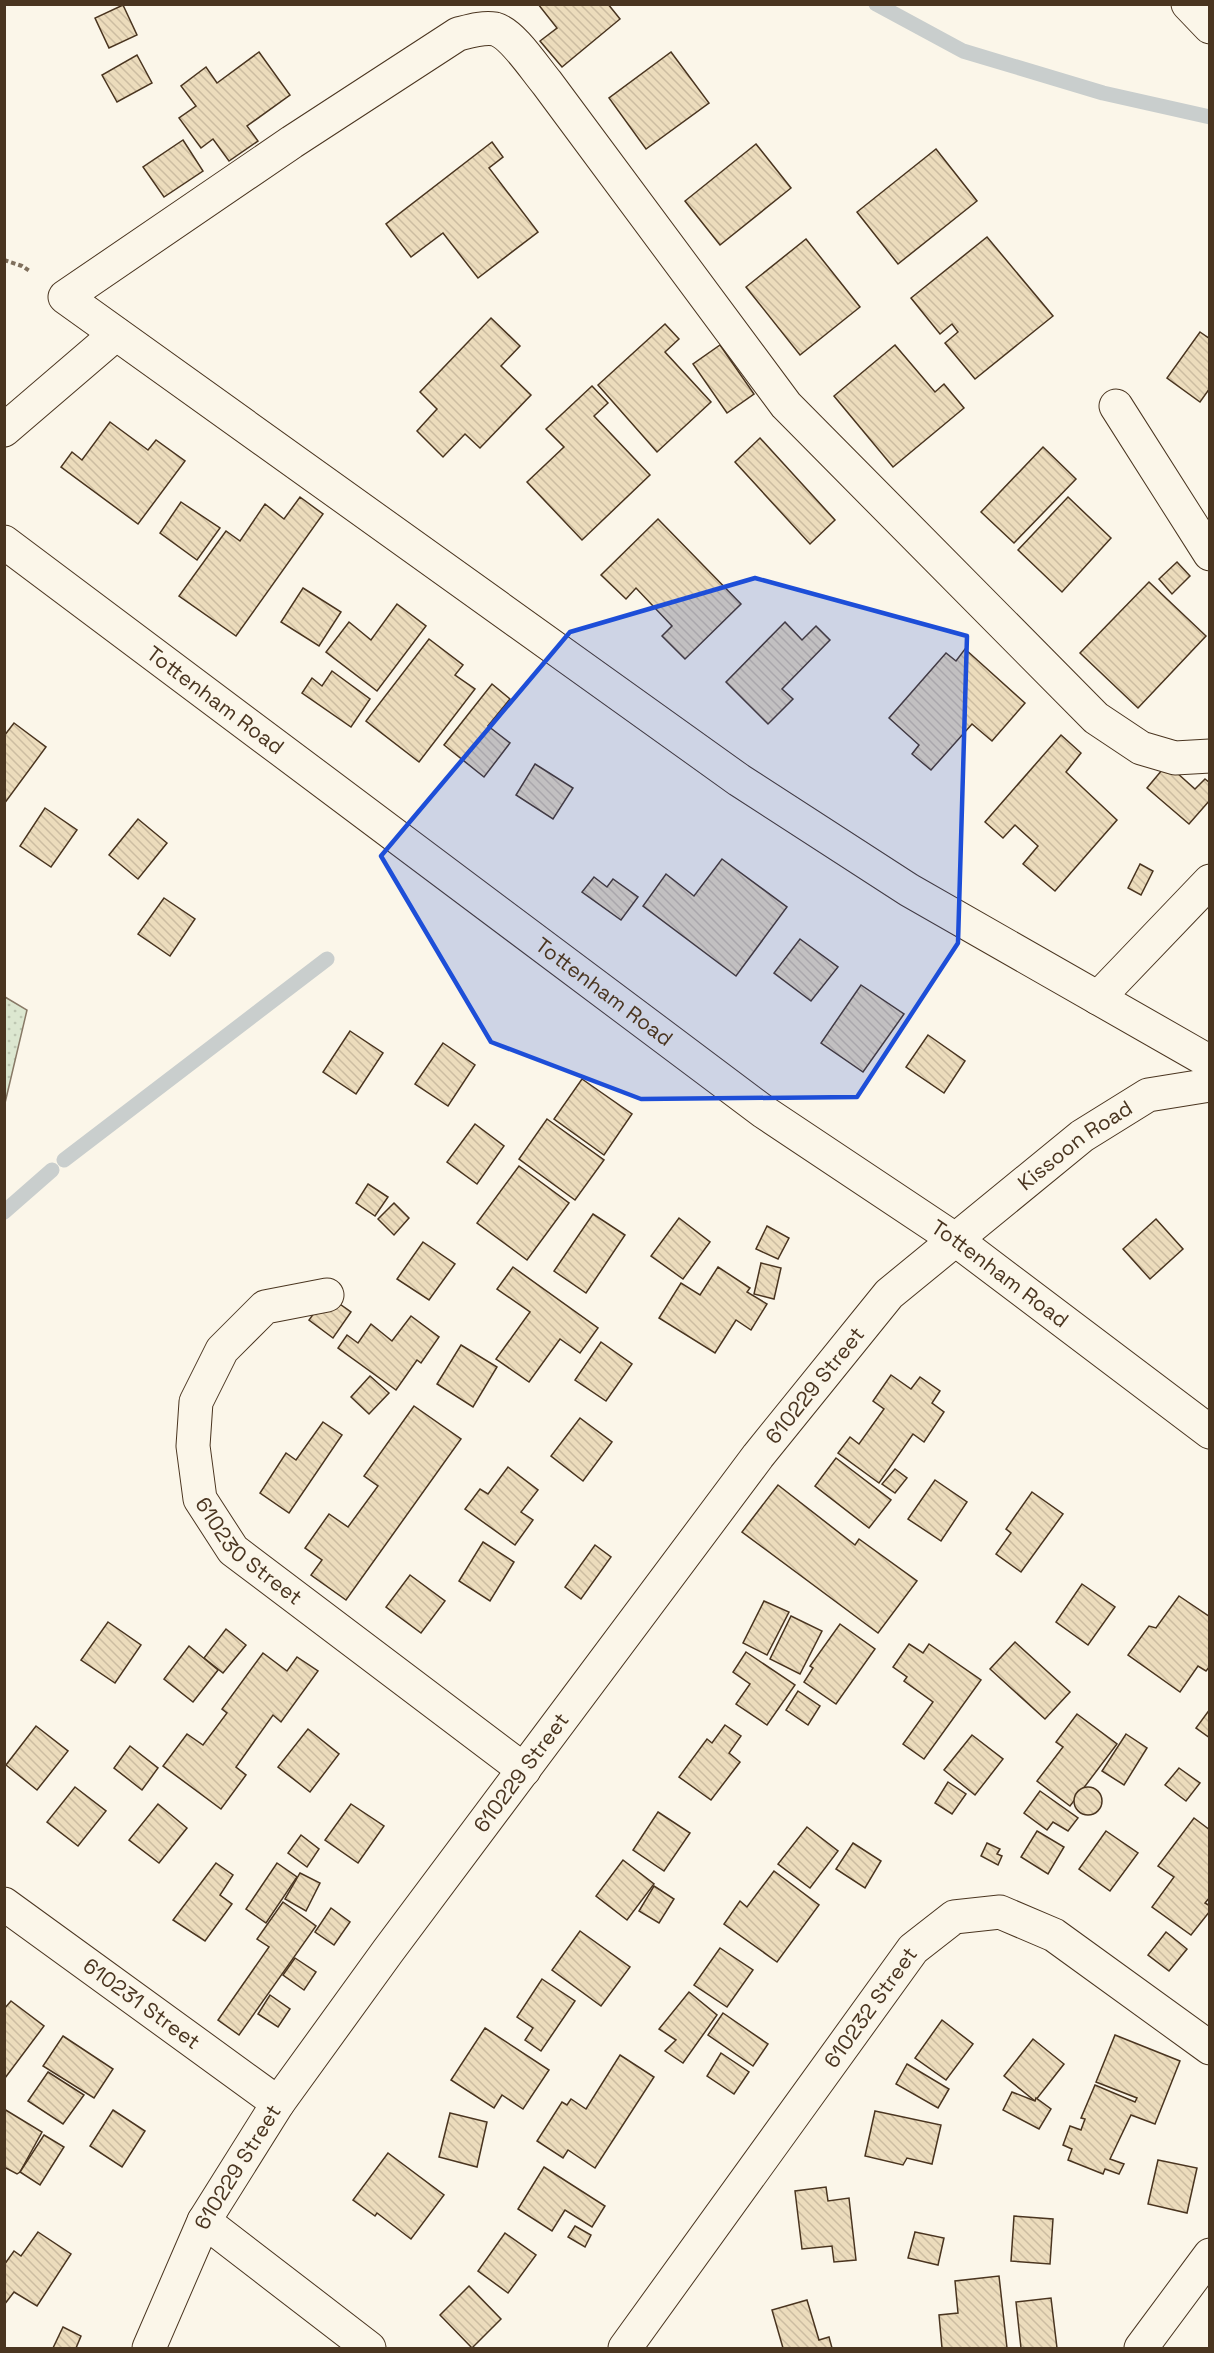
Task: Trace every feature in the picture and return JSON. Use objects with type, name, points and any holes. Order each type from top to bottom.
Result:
[{"type":"street","points":[[1188,4],[1209,27]]},
{"type":"street","points":[[1209,756],[1175,758],[1141,748],[1096,718],[786,405],[547,83],[513,41],[496,29],[478,29],[458,34],[292,142],[65,297],[739,780],[909,890],[1209,1062]]},
{"type":"street","points":[[4,430],[116,334]]},
{"type":"street","points":[[1116,406],[1209,554]]},
{"type":"street","name":"Tottenham Road","points":[[4,542],[764,1112],[956,1240],[1209,1432]]},
{"type":"street","points":[[1098,998],[1209,881]]},
{"type":"street","name":"Kissoon Road","points":[[956,1240],[1082,1136],[1148,1095],[1209,1085]]},
{"type":"street","name":"610229 Street","points":[[149,2349],[204,2221],[278,2103],[758,1456],[889,1294],[956,1240]]},
{"type":"street","name":"610230 Street","points":[[327,1295],[265,1307],[222,1350],[196,1402],[193,1446],[200,1499],[233,1550],[524,1770]]},
{"type":"street","name":"610231 Street","points":[[4,1904],[278,2103]]},
{"type":"street","name":"610232 Street","points":[[625,2349],[913,1949],[954,1917],[1000,1912],[1054,1935],[1209,2048]]},
{"type":"street","points":[[204,2221],[369,2349]]},
{"type":"street","points":[[1141,2349],[1209,2255]]},
{"type":"highlighted area","points":[[755,578],[967,636],[958,943],[857,1097],[641,1099],[491,1042],[381,856],[570,632]]},
{"type":"green space","points":[[5,997],[27,1010],[5,1103]]},
{"type":"building","points":[[538,4],[608,4],[620,19],[562,67],[540,41],[557,28]]},
{"type":"building","points":[[123,5],[137,35],[109,48],[95,18]]},
{"type":"building","points":[[259,52],[290,95],[247,126],[258,141],[229,161],[213,139],[201,148],[179,118],[196,106],[181,86],[206,67],[217,83]]},
{"type":"building","points":[[671,52],[709,103],[646,149],[609,98]]},
{"type":"building","points":[[137,55],[152,83],[117,102],[102,75]]},
{"type":"building","points":[[183,140],[203,171],[164,197],[143,167]]},
{"type":"building","points":[[492,142],[503,157],[489,168],[538,232],[478,278],[443,233],[411,257],[386,224]]},
{"type":"building","points":[[756,144],[791,188],[720,245],[685,201]]},
{"type":"building","points":[[936,149],[977,201],[898,264],[857,212]]},
{"type":"building","points":[[987,237],[1053,316],[975,379],[945,343],[958,332],[952,324],[940,334],[911,298]]},
{"type":"building","points":[[806,239],[860,307],[800,355],[746,287]]},
{"type":"building","points":[[491,318],[520,346],[501,366],[531,395],[480,448],[465,434],[443,457],[417,431],[437,409],[420,392]]},
{"type":"building","points":[[665,324],[679,339],[665,352],[711,402],[657,452],[598,385]]},
{"type":"building","points":[[1200,332],[1210,339],[1210,388],[1200,402],[1167,378]]},
{"type":"building","points":[[720,345],[754,394],[727,413],[693,364]]},
{"type":"building","points":[[895,345],[935,392],[944,384],[964,408],[893,467],[834,396]]},
{"type":"building","points":[[592,386],[608,403],[594,416],[650,475],[582,540],[527,482],[564,447],[546,429]]},
{"type":"building","points":[[110,422],[148,450],[156,440],[185,461],[138,524],[61,467],[72,452],[82,460]]},
{"type":"building","points":[[760,438],[835,520],[810,544],[735,462]]},
{"type":"building","points":[[1043,447],[1076,479],[1014,543],[981,512]]},
{"type":"building","points":[[300,497],[323,514],[236,636],[179,596],[226,531],[240,541],[265,504],[284,519]]},
{"type":"building","points":[[1068,497],[1111,538],[1062,592],[1018,550]]},
{"type":"building","points":[[181,502],[220,528],[197,560],[160,533]]},
{"type":"building","points":[[658,519],[741,604],[685,659],[662,636],[672,626],[636,588],[626,599],[601,575]]},
{"type":"building","points":[[1177,562],[1190,576],[1172,594],[1159,579]]},
{"type":"building","points":[[1149,582],[1206,636],[1138,708],[1080,653]]},
{"type":"building","points":[[303,588],[341,612],[319,646],[281,622]]},
{"type":"building","points":[[397,604],[426,626],[377,691],[326,652],[349,622],[371,640]]},
{"type":"building","points":[[785,622],[802,640],[816,626],[830,640],[782,689],[793,699],[768,724],[726,682]]},
{"type":"building","points":[[429,639],[463,665],[455,675],[475,689],[419,762],[366,721]]},
{"type":"building","points":[[965,649],[1025,703],[992,741],[972,724],[931,770],[912,754],[919,745],[889,718],[946,653],[956,661]]},
{"type":"building","points":[[332,671],[370,699],[351,727],[302,693],[312,678],[322,686]]},
{"type":"building","points":[[492,684],[510,699],[488,726],[510,743],[484,777],[444,745]]},
{"type":"building","points":[[14,723],[46,747],[4,804],[4,736]]},
{"type":"building","points":[[1061,735],[1081,753],[1066,772],[1117,820],[1055,891],[1023,864],[1038,846],[1015,825],[1003,838],[985,822]]},
{"type":"building","points":[[535,764],[573,788],[553,819],[516,795]]},
{"type":"building","points":[[1167,764],[1195,789],[1205,779],[1210,783],[1210,800],[1189,824],[1147,788]]},
{"type":"building","points":[[45,808],[77,830],[51,867],[20,846]]},
{"type":"building","points":[[138,819],[167,843],[138,879],[109,855]]},
{"type":"building","points":[[722,859],[787,907],[736,976],[643,906],[666,874],[694,896]]},
{"type":"building","points":[[1140,864],[1153,871],[1141,895],[1128,888]]},
{"type":"building","points":[[594,877],[607,887],[613,879],[638,897],[621,920],[582,892]]},
{"type":"building","points":[[164,898],[195,919],[170,956],[138,934]]},
{"type":"building","points":[[800,939],[838,967],[811,1001],[774,973]]},
{"type":"building","points":[[861,985],[904,1014],[863,1072],[821,1043]]},
{"type":"building","points":[[350,1031],[383,1053],[356,1094],[323,1072]]},
{"type":"building","points":[[928,1035],[965,1061],[944,1093],[906,1067]]},
{"type":"building","points":[[443,1043],[475,1065],[448,1106],[415,1084]]},
{"type":"building","points":[[582,1079],[632,1114],[604,1155],[554,1119]]},
{"type":"building","points":[[547,1119],[604,1160],[575,1200],[519,1159]]},
{"type":"building","points":[[475,1124],[504,1146],[477,1184],[447,1162]]},
{"type":"building","points":[[519,1166],[569,1203],[527,1260],[477,1223]]},
{"type":"building","points":[[368,1184],[388,1197],[375,1216],[356,1203]]},
{"type":"building","points":[[394,1203],[409,1218],[394,1235],[378,1219]]},
{"type":"building","points":[[593,1214],[625,1235],[586,1293],[554,1271]]},
{"type":"building","points":[[679,1218],[710,1242],[683,1279],[651,1256]]},
{"type":"building","points":[[1156,1219],[1183,1249],[1150,1279],[1123,1249]]},
{"type":"building","points":[[767,1226],[789,1238],[778,1259],[756,1249]]},
{"type":"building","points":[[423,1242],[455,1264],[429,1300],[397,1279]]},
{"type":"building","points":[[761,1263],[781,1268],[774,1299],[754,1294]]},
{"type":"building","points":[[513,1267],[598,1328],[580,1353],[560,1339],[529,1382],[496,1359],[530,1312],[497,1289]]},
{"type":"building","points":[[718,1267],[750,1288],[747,1292],[767,1304],[751,1330],[736,1320],[715,1353],[659,1318],[681,1283],[700,1295]]},
{"type":"building","points":[[327,1295],[351,1312],[333,1338],[309,1320]]},
{"type":"building","points":[[411,1316],[439,1337],[421,1363],[417,1360],[396,1390],[338,1348],[347,1335],[358,1343],[371,1324],[392,1341]]},
{"type":"building","points":[[601,1342],[632,1364],[606,1401],[575,1380]]},
{"type":"building","points":[[461,1345],[497,1367],[473,1407],[437,1384]]},
{"type":"building","points":[[891,1375],[911,1389],[920,1377],[940,1391],[932,1403],[944,1412],[924,1442],[913,1434],[879,1483],[838,1453],[850,1437],[859,1444],[884,1409],[873,1401]]},
{"type":"building","points":[[370,1376],[389,1393],[369,1414],[351,1397]]},
{"type":"building","points":[[414,1406],[461,1439],[346,1600],[311,1575],[322,1560],[305,1548],[329,1514],[348,1527],[378,1486],[364,1476]]},
{"type":"building","points":[[580,1418],[612,1442],[583,1481],[551,1456]]},
{"type":"building","points":[[323,1422],[342,1435],[289,1513],[260,1493],[286,1453],[296,1460]]},
{"type":"building","points":[[836,1458],[891,1500],[869,1528],[815,1486]]},
{"type":"building","points":[[508,1467],[538,1490],[521,1512],[533,1520],[515,1545],[465,1509],[480,1489],[488,1494]]},
{"type":"building","points":[[895,1469],[907,1478],[895,1493],[882,1484]]},
{"type":"building","points":[[935,1480],[967,1502],[941,1541],[908,1519]]},
{"type":"building","points":[[778,1485],[855,1545],[859,1539],[917,1581],[878,1633],[742,1532]]},
{"type":"building","points":[[1032,1492],[1063,1514],[1021,1572],[996,1554],[1011,1533],[1006,1529]]},
{"type":"building","points":[[483,1542],[514,1562],[490,1601],[459,1581]]},
{"type":"building","points":[[595,1545],[611,1557],[581,1599],[565,1587]]},
{"type":"building","points":[[410,1575],[445,1601],[421,1633],[386,1607]]},
{"type":"building","points":[[1082,1584],[1115,1607],[1088,1645],[1056,1622]]},
{"type":"building","points":[[1179,1596],[1210,1617],[1210,1666],[1206,1671],[1198,1666],[1180,1692],[1128,1655],[1149,1626],[1156,1628]]},
{"type":"building","points":[[764,1601],[789,1612],[767,1655],[743,1643]]},
{"type":"building","points":[[791,1616],[822,1631],[800,1674],[770,1659]]},
{"type":"building","points":[[108,1622],[141,1645],[115,1683],[81,1660]]},
{"type":"building","points":[[840,1624],[875,1649],[836,1704],[804,1682],[813,1668],[810,1666]]},
{"type":"building","points":[[226,1629],[246,1645],[223,1673],[204,1658]]},
{"type":"building","points":[[1015,1642],[1070,1692],[1045,1719],[990,1669]]},
{"type":"building","points":[[909,1644],[923,1653],[929,1644],[981,1680],[924,1759],[903,1744],[933,1702],[904,1681],[907,1677],[893,1667]]},
{"type":"building","points":[[189,1646],[218,1670],[193,1702],[164,1679]]},
{"type":"building","points":[[746,1652],[795,1685],[767,1725],[736,1704],[750,1684],[733,1672]]},
{"type":"building","points":[[263,1653],[287,1671],[297,1657],[318,1671],[281,1722],[273,1715],[236,1767],[246,1775],[221,1809],[163,1766],[187,1734],[203,1745],[227,1713],[222,1709]]},
{"type":"building","points":[[798,1691],[820,1706],[808,1725],[786,1710]]},
{"type":"building","points":[[1210,1709],[1210,1738],[1196,1728]]},
{"type":"building","points":[[1077,1714],[1117,1744],[1070,1806],[1037,1781],[1063,1747],[1056,1742]]},
{"type":"building","points":[[725,1725],[741,1736],[729,1753],[740,1762],[711,1800],[679,1777],[707,1739],[712,1743]]},
{"type":"building","points":[[36,1726],[68,1751],[37,1790],[6,1765]]},
{"type":"building","points":[[308,1729],[339,1754],[310,1792],[278,1767]]},
{"type":"building","points":[[1126,1734],[1147,1748],[1124,1785],[1102,1771]]},
{"type":"building","points":[[972,1735],[1003,1759],[975,1795],[944,1770]]},
{"type":"building","points":[[130,1746],[158,1768],[142,1790],[114,1768]]},
{"type":"building","points":[[1179,1768],[1200,1783],[1186,1801],[1165,1785]]},
{"type":"building","points":[[948,1782],[966,1794],[952,1814],[935,1803]]},
{"type":"building","points":[[75,1787],[106,1811],[78,1846],[47,1822]]},
{"type":"building","points":[[1088,1787],[1098,1791],[1102,1801],[1098,1811],[1088,1815],[1078,1811],[1074,1801],[1078,1791]]},
{"type":"building","points":[[1040,1791],[1078,1818],[1068,1831],[1053,1822],[1047,1830],[1024,1813]]},
{"type":"building","points":[[158,1804],[187,1828],[159,1863],[129,1840]]},
{"type":"building","points":[[351,1804],[384,1826],[358,1863],[325,1840]]},
{"type":"building","points":[[658,1812],[690,1833],[664,1871],[633,1850]]},
{"type":"building","points":[[1194,1818],[1210,1830],[1210,1897],[1205,1903],[1210,1906],[1210,1911],[1191,1935],[1152,1907],[1174,1877],[1158,1866]]},
{"type":"building","points":[[807,1827],[838,1851],[810,1888],[778,1864]]},
{"type":"building","points":[[1037,1831],[1064,1847],[1048,1874],[1021,1857]]},
{"type":"building","points":[[1106,1831],[1138,1853],[1110,1891],[1079,1869]]},
{"type":"building","points":[[301,1835],[319,1849],[307,1867],[288,1853]]},
{"type":"building","points":[[853,1843],[881,1861],[865,1888],[836,1869]]},
{"type":"building","points":[[987,1843],[1000,1849],[997,1854],[1002,1856],[998,1865],[981,1856]]},
{"type":"building","points":[[623,1860],[654,1884],[627,1920],[596,1896]]},
{"type":"building","points":[[216,1863],[233,1875],[220,1895],[232,1904],[205,1941],[173,1920]]},
{"type":"building","points":[[277,1863],[297,1877],[266,1923],[246,1909]]},
{"type":"building","points":[[774,1871],[819,1905],[777,1962],[724,1924],[740,1901],[747,1907]]},
{"type":"building","points":[[300,1873],[320,1883],[306,1911],[285,1899]]},
{"type":"building","points":[[654,1886],[674,1899],[659,1923],[639,1911]]},
{"type":"building","points":[[283,1902],[316,1926],[239,2035],[218,2020],[269,1947],[257,1939]]},
{"type":"building","points":[[331,1908],[350,1922],[334,1945],[315,1932]]},
{"type":"building","points":[[580,1931],[630,1967],[601,2006],[552,1970]]},
{"type":"building","points":[[1166,1932],[1187,1949],[1169,1971],[1148,1955]]},
{"type":"building","points":[[720,1948],[753,1970],[727,2007],[694,1985]]},
{"type":"building","points":[[295,1958],[316,1972],[304,1990],[283,1975]]},
{"type":"building","points":[[542,1979],[575,2001],[541,2051],[525,2040],[533,2028],[517,2017]]},
{"type":"building","points":[[689,1992],[717,2015],[683,2063],[665,2051],[676,2040],[659,2029]]},
{"type":"building","points":[[270,1995],[290,2009],[278,2027],[258,2014]]},
{"type":"building","points":[[11,2001],[44,2026],[5,2078],[4,2009]]},
{"type":"building","points":[[723,2013],[768,2044],[753,2066],[708,2035]]},
{"type":"building","points":[[942,2020],[973,2044],[946,2080],[915,2058]]},
{"type":"building","points":[[485,2028],[549,2070],[523,2109],[502,2095],[494,2108],[451,2080]]},
{"type":"building","points":[[1115,2035],[1180,2061],[1155,2124],[1131,2115],[1110,2159],[1124,2164],[1119,2174],[1105,2169],[1103,2174],[1068,2160],[1072,2149],[1063,2145],[1070,2126],[1081,2130],[1085,2119],[1081,2118],[1095,2085],[1135,2102],[1137,2098],[1096,2082]]},
{"type":"building","points":[[63,2036],[113,2069],[94,2098],[43,2066]]},
{"type":"building","points":[[1033,2039],[1064,2064],[1035,2101],[1004,2076]]},
{"type":"building","points":[[721,2053],[749,2072],[734,2094],[707,2076]]},
{"type":"building","points":[[620,2055],[654,2077],[595,2168],[568,2150],[563,2158],[537,2141],[562,2102],[567,2105],[571,2099],[586,2109]]},
{"type":"building","points":[[907,2064],[949,2089],[938,2108],[896,2084]]},
{"type":"building","points":[[48,2072],[84,2095],[63,2124],[28,2101]]},
{"type":"building","points":[[1012,2092],[1035,2101],[1036,2098],[1051,2109],[1039,2129],[1003,2110]]},
{"type":"building","points":[[4,2109],[42,2132],[17,2174],[4,2167]]},
{"type":"building","points":[[113,2110],[145,2131],[122,2167],[90,2146]]},
{"type":"building","points":[[875,2111],[941,2125],[932,2164],[907,2158],[903,2165],[865,2156]]},
{"type":"building","points":[[450,2113],[487,2122],[477,2167],[439,2157]]},
{"type":"building","points":[[44,2135],[64,2147],[40,2185],[20,2172]]},
{"type":"building","points":[[388,2153],[444,2195],[411,2239],[377,2213],[375,2216],[353,2200]]},
{"type":"building","points":[[1158,2160],[1197,2168],[1187,2213],[1148,2204]]},
{"type":"building","points":[[544,2167],[605,2206],[592,2227],[565,2210],[552,2231],[518,2209]]},
{"type":"building","points":[[826,2187],[828,2201],[849,2198],[856,2260],[834,2262],[832,2246],[802,2249],[795,2191]]},
{"type":"building","points":[[1014,2216],[1053,2219],[1050,2264],[1011,2261]]},
{"type":"building","points":[[575,2226],[591,2235],[585,2247],[568,2237]]},
{"type":"building","points":[[38,2232],[71,2254],[37,2306],[14,2292],[4,2305],[4,2265],[14,2251],[21,2256]]},
{"type":"building","points":[[915,2232],[944,2238],[938,2265],[908,2258]]},
{"type":"building","points":[[505,2233],[536,2255],[508,2293],[478,2271]]},
{"type":"building","points":[[999,2276],[1007,2348],[942,2348],[939,2315],[958,2313],[955,2281]]},
{"type":"building","points":[[469,2286],[501,2319],[472,2348],[440,2315]]},
{"type":"building","points":[[1051,2298],[1057,2348],[1021,2348],[1016,2302]]},
{"type":"building","points":[[807,2300],[819,2340],[829,2337],[832,2348],[783,2348],[772,2310]]},
{"type":"building","points":[[63,2327],[81,2336],[76,2348],[53,2348]]},
{"type":"waterway","points":[[876,4],[963,51],[1103,93],[1210,117]]},
{"type":"waterway","points":[[64,1160],[327,959]]},
{"type":"waterway","points":[[4,1212],[52,1170]]}]
